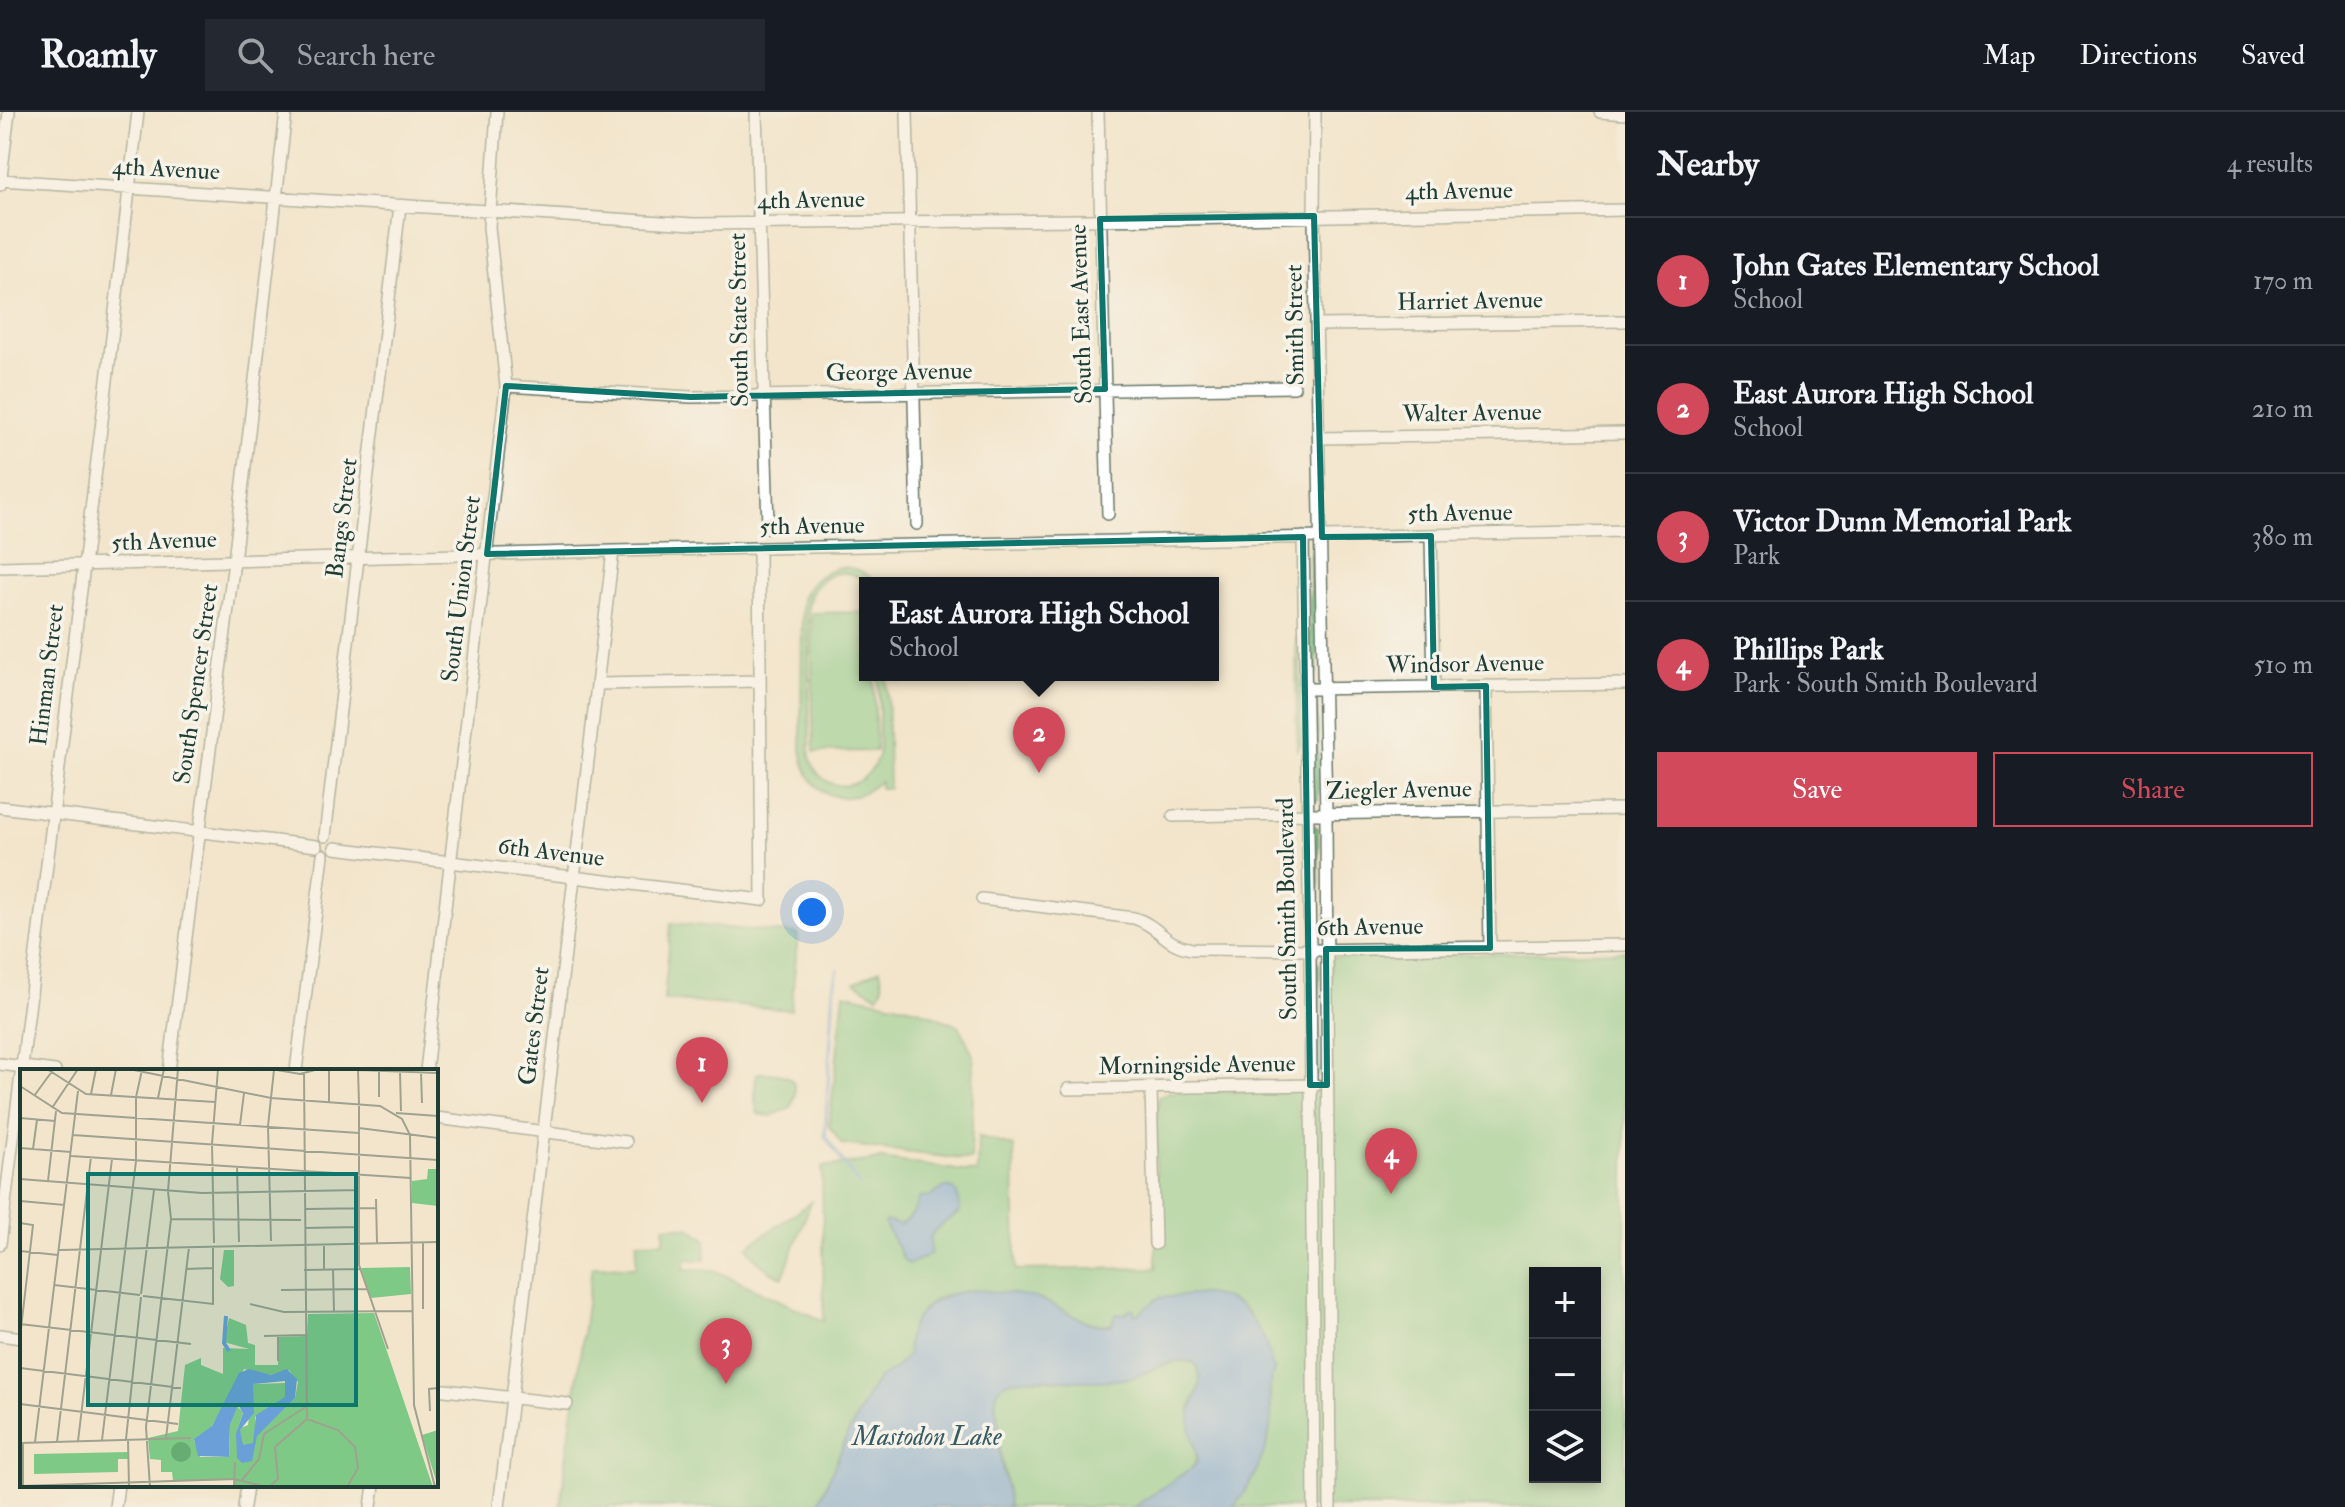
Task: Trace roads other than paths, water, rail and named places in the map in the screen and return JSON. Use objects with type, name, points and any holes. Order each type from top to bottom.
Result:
[{"type":"street","points":[[0,182],[9,112]]},
{"type":"street","name":"Hinman Street","points":[[22,1067],[138,112]]},
{"type":"street","name":"South Spencer Street","points":[[169,1069],[234,561],[286,112]]},
{"type":"street","name":"South Union Street","points":[[426,1069],[506,386],[488,211],[497,112]]},
{"type":"street","name":"South State Street","points":[[756,112],[768,527]]},
{"type":"street","points":[[907,112],[917,524]]},
{"type":"street","name":"South East Avenue","points":[[1098,112],[1108,514]]},
{"type":"street","name":"Smith Street","points":[[1315,112],[1314,216],[1322,537]]},
{"type":"street","points":[[1600,112],[1625,114]]},
{"type":"street","name":"4th Avenue","points":[[0,182],[694,224],[1625,210]]},
{"type":"street","name":"Bangs Street","points":[[325,836],[400,206]]},
{"type":"street","name":"Harriet Avenue","points":[[1317,325],[1625,321]]},
{"type":"street","name":"George Avenue","points":[[506,386],[691,397],[1294,387]]},
{"type":"street","name":"Walter Avenue","points":[[1319,438],[1625,433]]},
{"type":"street","name":"5th Avenue","points":[[0,567],[613,551],[1625,531]]},
{"type":"street","points":[[1431,536],[1434,687]]},
{"type":"street","name":"South Smith Boulevard","points":[[1303,537],[1314,1507]]},
{"type":"street","name":"South Smith Boulevard","points":[[1322,537],[1330,1507]]},
{"type":"street","points":[[598,684],[760,681],[759,549]]},
{"type":"street","name":"Gates Street","points":[[499,1507],[613,551]]},
{"type":"street","name":"6th Avenue","points":[[335,848],[762,900],[760,681]]},
{"type":"street","name":"Windsor Avenue","points":[[1306,689],[1625,684]]},
{"type":"street","points":[[1486,686],[1490,948]]},
{"type":"street","points":[[0,807],[198,831],[320,850],[330,854],[335,848],[332,839],[325,836],[318,840],[320,850],[296,1069]]},
{"type":"street","name":"Ziegler Avenue","points":[[1173,816],[1625,809]]},
{"type":"street","name":"6th Avenue","points":[[982,899],[1134,918],[1153,926],[1179,947],[1310,950],[1625,945]]},
{"type":"street","points":[[0,1064],[38,1069]]},
{"type":"street","name":"Hinman Street","points":[[0,1244],[20,1083]]},
{"type":"street","name":"Morningside Avenue","points":[[1068,1089],[1327,1085]]},
{"type":"street","points":[[1151,1088],[1155,1244]]},
{"type":"street","points":[[438,1118],[626,1142]]},
{"type":"street","points":[[1311,1280],[1329,1279]]},
{"type":"street","points":[[0,1335],[20,1338]]},
{"type":"street","points":[[438,1389],[567,1404]]},
{"type":"street","points":[[115,1507],[118,1487]]},
{"type":"street","points":[[244,1507],[247,1487]]},
{"type":"street","points":[[371,1507],[374,1487]]},
{"type":"water","points":[[945,1187],[955,1192],[960,1211],[932,1234],[930,1255],[909,1264],[884,1223],[903,1223],[912,1214],[920,1197],[931,1196]]},
{"type":"water","name":"Mastodon Lake","points":[[978,1290],[1034,1298],[1084,1321],[1102,1325],[1112,1325],[1116,1314],[1125,1314],[1130,1309],[1134,1309],[1137,1315],[1158,1298],[1205,1294],[1239,1305],[1264,1339],[1274,1371],[1270,1384],[1271,1420],[1267,1444],[1253,1477],[1234,1507],[1134,1507],[1197,1462],[1190,1424],[1199,1387],[1199,1372],[1195,1363],[1178,1361],[1119,1380],[1025,1379],[1004,1384],[998,1390],[995,1404],[1008,1507],[817,1507],[848,1434],[872,1388],[878,1379],[907,1357],[909,1335],[921,1313],[937,1300]]},
{"type":"waterway","points":[[838,969],[834,987],[825,1136],[859,1185]]},
{"type":"place","name":"East Aurora High School","points":[[1039,773]]},
{"type":"place","name":"John Gates Elementary School","points":[[702,1103]]},
{"type":"place","name":"Phillips Park","points":[[1391,1194]]},
{"type":"place","name":"Victor Dunn Memorial Park","points":[[726,1384]]}]
